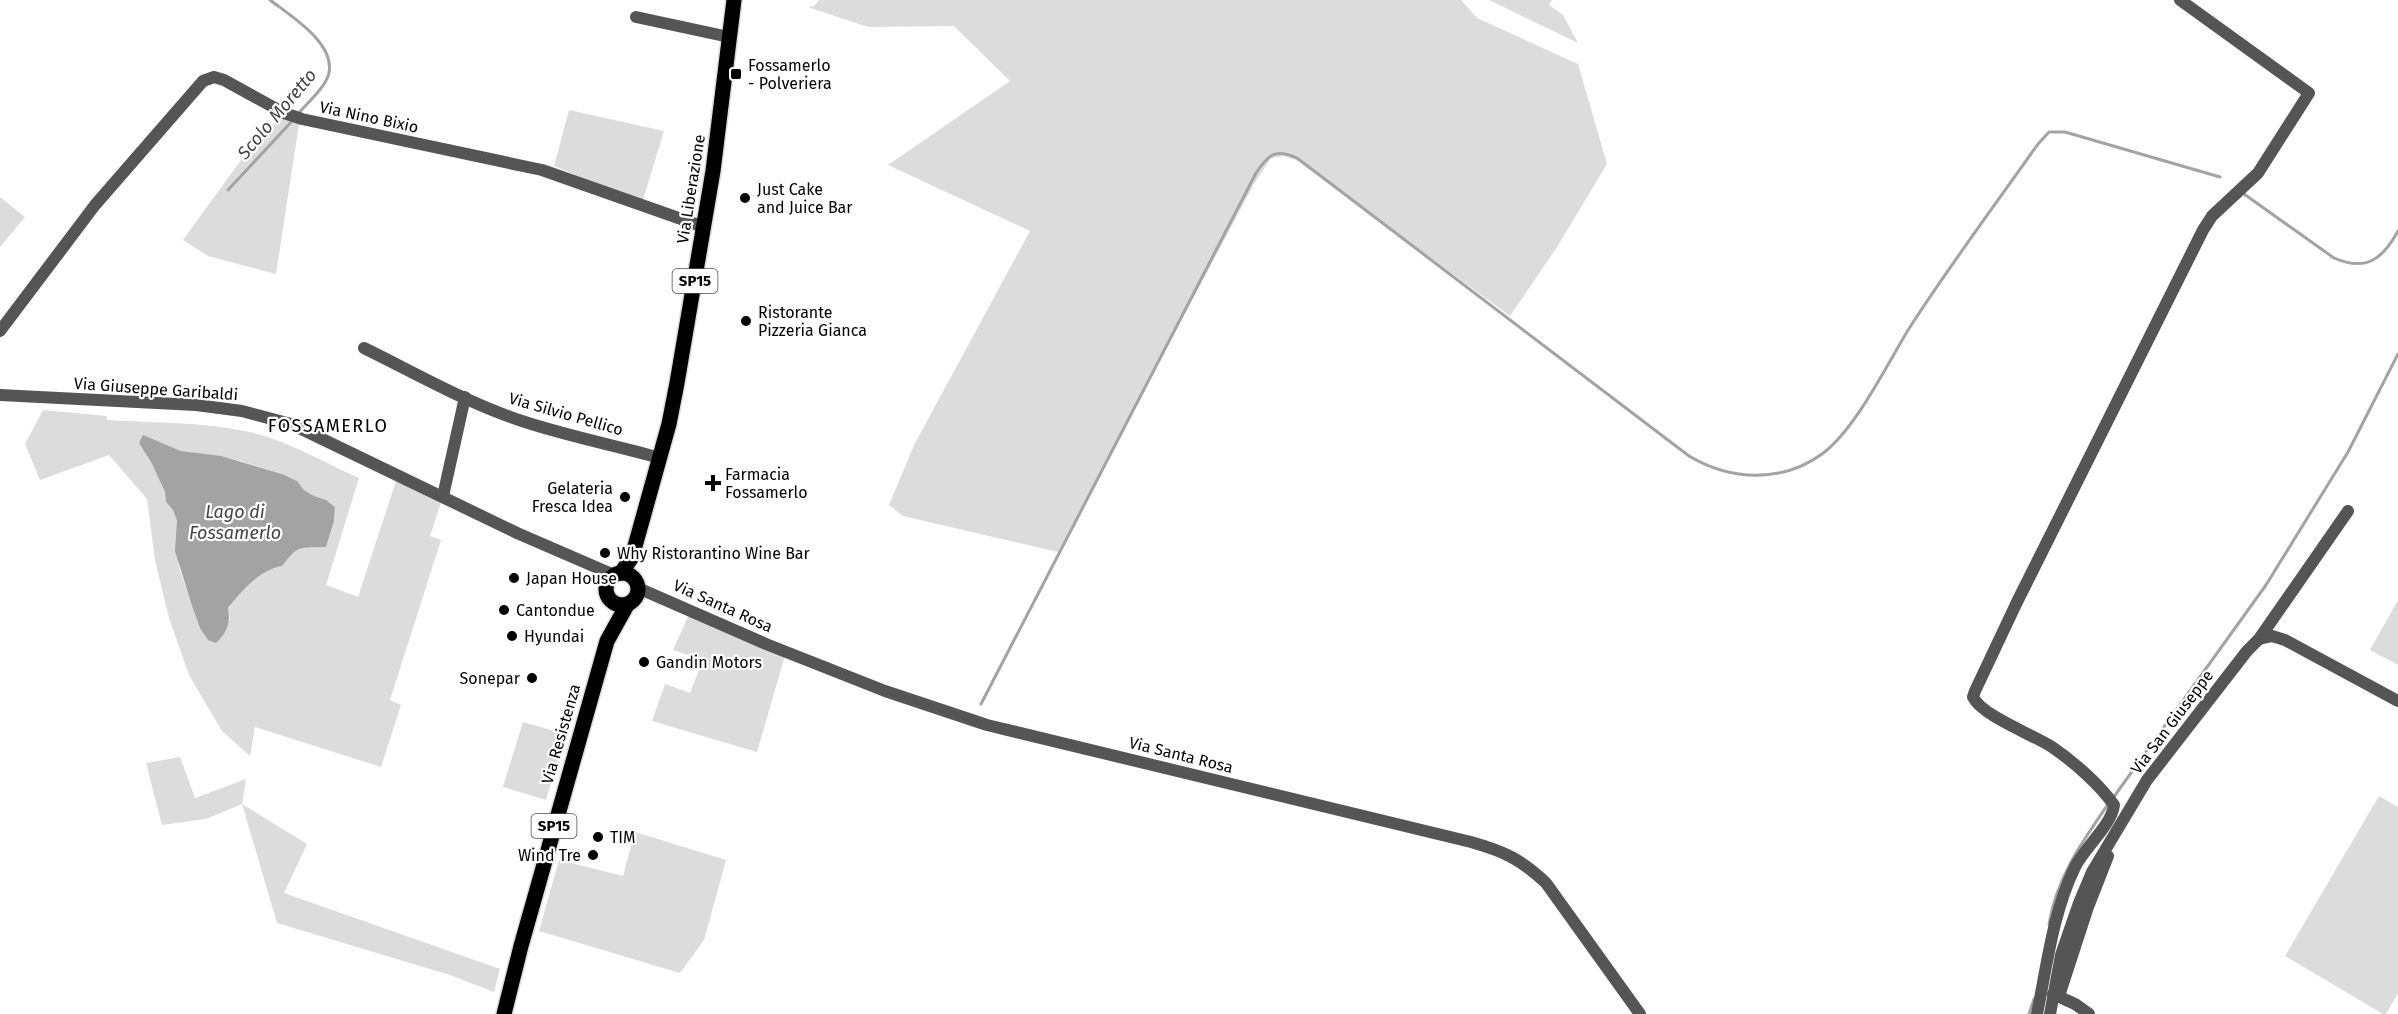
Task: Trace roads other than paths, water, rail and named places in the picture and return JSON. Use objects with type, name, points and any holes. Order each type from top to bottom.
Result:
[{"type":"main road","name":"Via Liberazione","points":[[621,585],[632,557],[660,458],[677,384],[704,228],[734,0]]},
{"type":"main road","name":"Via Resistenza","points":[[504,1014],[520,946],[621,585]]},
{"type":"street","points":[[2037,1014],[2064,896],[2076,866],[2113,812],[2111,801],[2079,769],[2052,747],[2008,724],[1977,704],[1973,697],[2017,602],[2203,230],[2212,216],[2258,173],[2309,93],[2180,0]]},
{"type":"street","points":[[636,17],[729,37]]},
{"type":"street","name":"Via Nino Bixio","points":[[0,331],[96,205],[203,81],[214,77],[224,80],[284,113],[302,119],[542,170],[704,228]]},
{"type":"street","name":"Via Silvio Pellico","points":[[364,348],[465,397],[521,420],[660,458]]},
{"type":"street","name":"Via Giuseppe Garibaldi","points":[[0,395],[196,405],[242,411],[291,424],[443,496],[621,585]]},
{"type":"street","points":[[443,496],[465,397]]},
{"type":"street","name":"Via San Giuseppe","points":[[2052,1014],[2061,955],[2118,830],[2147,780],[2247,651],[2259,639],[2349,511]]},
{"type":"street","name":"Via Santa Rosa","points":[[621,585],[656,595],[766,644],[885,692],[987,725],[1462,839],[1505,852],[1527,865],[1546,883],[1640,1014]]},
{"type":"street","points":[[2259,639],[2272,636],[2285,640],[2398,701]]},
{"type":"street","points":[[2064,896],[2083,905]]},
{"type":"street","points":[[2056,995],[2089,1014]]},
{"type":"water","name":"Lago di Fossamerlo","points":[[143,435],[181,451],[221,456],[282,474],[297,481],[304,490],[326,500],[335,507],[334,521],[326,547],[297,550],[282,566],[266,572],[252,582],[228,608],[227,627],[216,643],[208,640],[200,628],[192,606],[175,551],[177,521],[173,510],[166,502],[165,492],[151,462],[139,443]]},
{"type":"waterway","name":"Scolo Moretto","points":[[270,0],[310,31],[319,41],[329,62],[329,73],[324,84],[298,114]]},
{"type":"waterway","name":"Scolo Moretto","points":[[228,190],[294,119]]},
{"type":"waterway","points":[[981,704],[1256,173],[1273,155],[1283,154],[1297,158],[1689,456],[1722,470],[1756,475],[1773,474],[1807,463],[1835,443],[1847,429],[1941,281],[2038,144],[2049,132],[2065,132],[2220,177]]},
{"type":"waterway","points":[[2244,194],[2334,258],[2345,262],[2364,263],[2380,256],[2398,231]]},
{"type":"waterway","points":[[2113,798],[2266,585],[2348,452],[2398,354]]},
{"type":"waterway","points":[[2049,924],[2064,875],[2080,846],[2109,803]]},
{"type":"waterway","points":[[2029,1014],[2034,999]]},
{"type":"place","name":"Fossamerlo - Polveriera","points":[[736,74]]},
{"type":"place","name":"Just Cake and Juice Bar","points":[[745,198]]},
{"type":"place","name":"Ristorante Pizzeria Gianca","points":[[746,321]]},
{"type":"place","name":"Farmacia Fossamerlo","points":[[713,483]]},
{"type":"place","name":"Gelateria Fresca Idea","points":[[625,497]]},
{"type":"place","name":"Why Ristorantino Wine Bar","points":[[605,553]]},
{"type":"place","name":"Japan House","points":[[514,578]]},
{"type":"place","name":"Cantondue","points":[[504,610]]},
{"type":"place","name":"Hyundai","points":[[512,636]]},
{"type":"place","name":"Gandin Motors","points":[[644,662]]},
{"type":"place","name":"Sonepar","points":[[532,678]]},
{"type":"place","name":"TIM","points":[[598,837]]},
{"type":"place","name":"Wind Tre","points":[[593,855]]},
{"type":"district","name":"FOSSAMERLO","points":[[328,426]]}]
